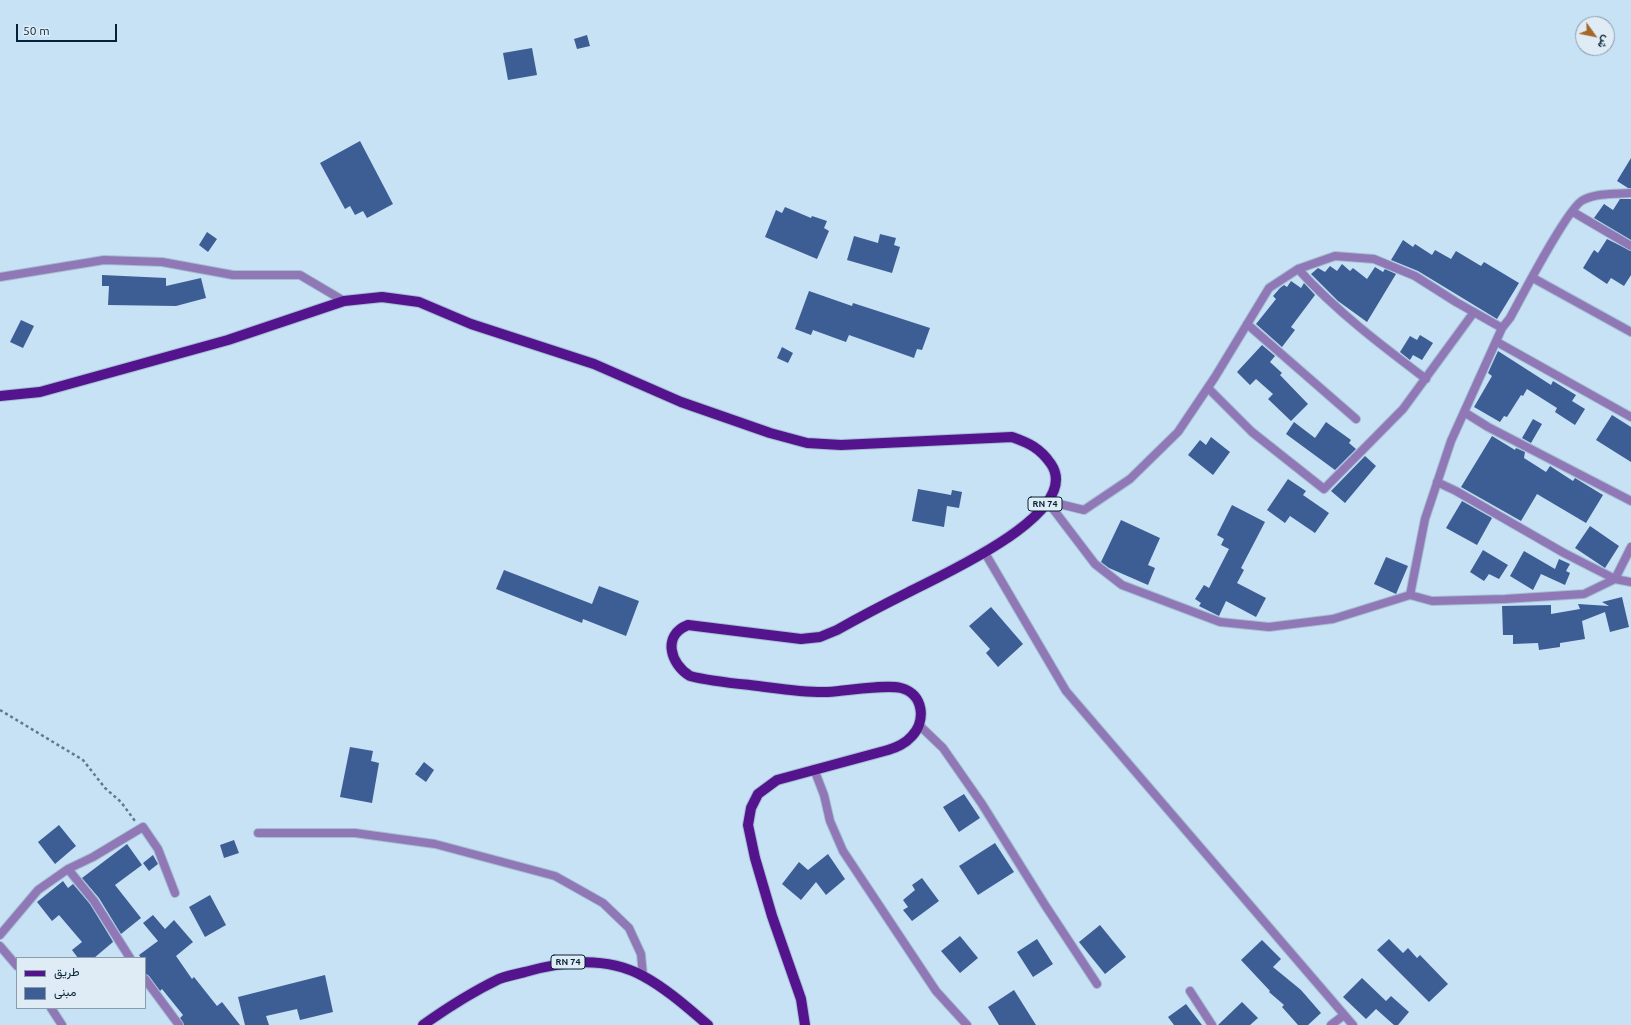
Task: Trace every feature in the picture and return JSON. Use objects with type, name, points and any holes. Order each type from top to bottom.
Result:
[{"type":"main road","name":"RN 74","points":[[0,396],[40,392],[228,340],[344,301],[382,297],[420,302],[471,324],[594,364],[688,404],[770,433],[807,443],[841,445],[1012,437],[1031,444],[1052,467],[1056,484],[1054,493],[1038,515],[985,553],[837,630],[820,637],[801,639],[688,625],[678,630],[673,640],[672,648],[675,663],[681,671],[700,679],[793,691],[827,692],[894,687],[902,688],[910,691],[920,704],[922,712],[919,725]]},
{"type":"main road","points":[[805,1025],[801,999],[772,916],[748,825],[751,808],[758,794],[777,780],[814,768],[860,758],[902,745],[912,736],[919,725]]},
{"type":"main road","name":"RN 74","points":[[423,1025],[450,1006],[500,979],[566,962],[590,961],[615,966],[642,976],[681,1002],[708,1025]]},
{"type":"street","points":[[1410,595],[1425,519],[1451,441],[1497,342],[1502,328],[1510,318],[1561,227],[1581,200],[1599,194],[1631,193]]},
{"type":"street","points":[[1573,212],[1631,246]]},
{"type":"street","points":[[1047,501],[1084,510],[1130,479],[1178,432],[1208,388],[1269,288],[1298,269],[1335,256],[1374,259],[1415,276],[1502,328]]},
{"type":"street","points":[[0,277],[104,260],[162,262],[233,275],[300,275],[344,301]]},
{"type":"street","points":[[1298,269],[1319,292],[1374,340],[1426,379]]},
{"type":"street","points":[[1533,278],[1631,332]]},
{"type":"street","points":[[1208,388],[1252,432],[1324,489],[1403,409],[1474,312]]},
{"type":"street","points":[[1247,324],[1356,419]]},
{"type":"street","points":[[1497,342],[1631,417]]},
{"type":"street","points":[[1464,412],[1488,427],[1631,501]]},
{"type":"street","points":[[1437,482],[1456,491],[1564,553],[1615,579],[1631,582]]},
{"type":"street","points":[[1047,501],[1095,564],[1122,585],[1220,622],[1269,627],[1333,619],[1410,595],[1432,601],[1584,594],[1615,579],[1631,547]]},
{"type":"street","points":[[985,553],[1066,691],[1306,973],[1353,1025]]},
{"type":"street","points":[[919,725],[943,748],[978,798],[1045,905],[1097,984]]},
{"type":"street","points":[[814,768],[824,795],[830,821],[843,851],[936,991],[967,1025]]},
{"type":"street","points":[[0,935],[38,890],[68,869],[93,857],[143,827],[158,850],[175,893]]},
{"type":"street","points":[[258,834],[355,833],[435,844],[555,876],[603,903],[629,928],[641,954],[642,976]]},
{"type":"street","points":[[68,869],[94,901],[129,957]]},
{"type":"street","points":[[0,946],[16,965]]},
{"type":"street","points":[[146,980],[179,1025]]},
{"type":"street","points":[[1190,991],[1212,1025]]},
{"type":"street","points":[[52,1009],[62,1025]]},
{"type":"street","points":[[1331,1025],[1344,1014]]},
{"type":"path","points":[[0,710],[83,760],[104,788],[121,802],[131,817],[143,827]]},
{"type":"building","points":[[587,35],[590,46],[577,49],[574,39]]},
{"type":"building","points":[[532,48],[537,75],[508,80],[503,53]]},
{"type":"building","points":[[360,141],[393,204],[367,218],[363,211],[355,215],[350,206],[345,209],[320,163]]},
{"type":"building","points":[[1631,158],[1631,188],[1628,188],[1617,181]]},
{"type":"building","points":[[1620,199],[1631,199],[1631,240],[1594,218],[1604,204],[1613,210]]},
{"type":"building","points":[[785,207],[811,218],[812,216],[827,221],[824,228],[829,231],[817,259],[765,237],[776,210],[782,213]]},
{"type":"building","points":[[207,232],[217,239],[208,252],[199,245]]},
{"type":"building","points":[[880,234],[896,238],[894,245],[900,247],[892,273],[847,260],[854,236],[878,243]]},
{"type":"building","points":[[1607,239],[1631,251],[1631,275],[1624,286],[1611,278],[1607,284],[1583,268],[1594,250],[1598,253]]},
{"type":"building","points":[[1403,240],[1413,247],[1415,244],[1432,255],[1435,250],[1451,259],[1456,251],[1481,266],[1484,262],[1519,283],[1497,319],[1418,271],[1391,260]]},
{"type":"building","points":[[1342,264],[1350,271],[1353,268],[1367,279],[1375,267],[1383,272],[1385,269],[1396,274],[1367,322],[1338,301],[1311,274],[1318,268],[1325,272],[1330,266],[1337,271]]},
{"type":"building","points":[[102,275],[166,278],[166,286],[201,278],[206,298],[176,306],[108,305],[109,286],[102,286]]},
{"type":"building","points":[[1291,281],[1301,288],[1304,283],[1315,295],[1291,327],[1295,330],[1282,347],[1256,324],[1276,299],[1273,296],[1284,285],[1287,287]]},
{"type":"building","points":[[809,291],[852,306],[853,303],[930,328],[922,350],[917,349],[914,358],[849,335],[846,342],[813,330],[811,335],[795,329]]},
{"type":"building","points":[[21,320],[34,326],[23,348],[10,342]]},
{"type":"building","points":[[1420,335],[1433,343],[1422,360],[1413,355],[1410,360],[1400,352],[1410,336],[1417,340]]},
{"type":"building","points":[[1262,345],[1275,356],[1270,362],[1282,373],[1280,375],[1308,404],[1291,421],[1268,399],[1273,394],[1256,379],[1250,385],[1237,372]]},
{"type":"building","points":[[782,347],[793,353],[788,363],[777,358]]},
{"type":"building","points":[[1498,351],[1551,385],[1553,381],[1576,395],[1572,401],[1585,409],[1575,425],[1555,412],[1557,408],[1527,389],[1523,396],[1521,395],[1507,417],[1504,416],[1500,422],[1474,407],[1492,376],[1488,373]]},
{"type":"building","points":[[1612,415],[1631,427],[1631,462],[1596,440]]},
{"type":"building","points":[[1533,419],[1542,424],[1531,443],[1522,438]]},
{"type":"building","points":[[1294,422],[1315,438],[1326,422],[1351,440],[1349,443],[1356,449],[1335,470],[1286,434]]},
{"type":"building","points":[[1492,436],[1515,450],[1516,448],[1525,452],[1524,458],[1546,472],[1550,466],[1573,481],[1575,478],[1603,495],[1586,523],[1537,494],[1521,521],[1461,487]]},
{"type":"building","points":[[1211,437],[1230,452],[1213,475],[1188,455],[1200,440],[1206,445]]},
{"type":"building","points":[[1365,456],[1376,466],[1345,503],[1331,491]]},
{"type":"building","points":[[1288,479],[1306,491],[1303,495],[1329,513],[1315,533],[1290,516],[1285,523],[1267,510]]},
{"type":"building","points":[[918,489],[951,495],[952,490],[962,492],[959,508],[947,506],[944,527],[912,521]]},
{"type":"building","points":[[1462,501],[1492,518],[1477,545],[1446,528]]},
{"type":"building","points":[[1232,505],[1265,522],[1241,568],[1244,570],[1237,583],[1266,598],[1256,617],[1226,601],[1219,616],[1199,606],[1201,603],[1195,599],[1204,585],[1209,588],[1229,549],[1221,545],[1224,539],[1217,535]]},
{"type":"building","points":[[1121,520],[1160,538],[1148,565],[1155,568],[1148,585],[1109,568],[1101,562]]},
{"type":"building","points":[[1590,526],[1619,546],[1605,568],[1575,548]]},
{"type":"building","points":[[1483,550],[1508,565],[1499,579],[1489,574],[1484,581],[1470,572]]},
{"type":"building","points":[[1524,551],[1555,569],[1559,559],[1570,564],[1566,571],[1570,573],[1565,585],[1541,574],[1533,590],[1510,576]]},
{"type":"building","points":[[1386,557],[1408,566],[1396,594],[1374,584]]},
{"type":"building","points":[[504,570],[592,604],[599,586],[639,601],[626,636],[583,619],[582,623],[496,589]]},
{"type":"building","points":[[1622,597],[1629,627],[1610,632],[1605,612],[1582,621],[1585,639],[1560,643],[1560,647],[1539,650],[1538,643],[1513,644],[1513,635],[1503,635],[1502,606],[1551,605],[1551,614],[1580,609],[1578,604],[1609,606],[1602,602]]},
{"type":"building","points":[[991,607],[1023,644],[998,667],[986,653],[990,649],[969,626]]},
{"type":"building","points":[[350,747],[373,751],[371,761],[379,763],[372,803],[340,797]]},
{"type":"building","points":[[424,762],[434,770],[426,782],[415,774]]},
{"type":"building","points":[[964,794],[980,818],[959,832],[943,807]]},
{"type":"building","points":[[59,825],[76,846],[55,864],[38,842]]},
{"type":"building","points":[[234,840],[239,853],[224,858],[220,845]]},
{"type":"building","points":[[995,843],[1014,872],[978,895],[959,866]]},
{"type":"building","points":[[127,844],[142,865],[115,885],[141,918],[121,934],[99,898],[82,878]]},
{"type":"building","points":[[828,854],[845,879],[826,895],[816,882],[801,900],[782,884],[799,862],[808,870]]},
{"type":"building","points":[[153,855],[158,864],[149,871],[143,863]]},
{"type":"building","points":[[922,878],[939,901],[912,921],[903,910],[908,907],[903,900],[915,890],[912,885]]},
{"type":"building","points":[[63,881],[68,888],[73,884],[90,904],[113,942],[95,957],[77,957],[72,950],[82,942],[59,915],[52,921],[37,902]]},
{"type":"building","points":[[210,895],[226,925],[205,937],[189,907]]},
{"type":"building","points":[[153,915],[165,929],[174,920],[193,942],[176,956],[192,979],[194,977],[217,1006],[222,1002],[240,1025],[184,1025],[180,1018],[183,1015],[162,989],[160,991],[149,976],[146,974],[146,957],[140,957],[139,955],[158,941],[143,923]]},
{"type":"building","points":[[1100,925],[1126,957],[1105,974],[1079,942]]},
{"type":"building","points":[[960,936],[978,958],[960,973],[941,951]]},
{"type":"building","points":[[1037,939],[1053,964],[1033,977],[1017,952]]},
{"type":"building","points":[[1389,939],[1403,953],[1408,948],[1417,958],[1420,955],[1448,984],[1429,1002],[1377,950]]},
{"type":"building","points":[[1262,940],[1281,959],[1273,967],[1301,990],[1321,1013],[1308,1025],[1298,1025],[1282,1007],[1284,1005],[1269,992],[1270,991],[1241,960]]},
{"type":"building","points":[[325,975],[333,1012],[300,1020],[297,1009],[266,1016],[269,1025],[245,1025],[238,997]]},
{"type":"building","points":[[1362,978],[1386,1001],[1391,996],[1409,1012],[1398,1025],[1394,1025],[1376,1009],[1366,1019],[1343,997]]},
{"type":"building","points":[[1014,990],[1036,1025],[999,1025],[988,1007]]},
{"type":"building","points":[[1242,1002],[1258,1018],[1250,1025],[1218,1025]]},
{"type":"building","points":[[1186,1004],[1202,1025],[1174,1025],[1168,1017]]}]
